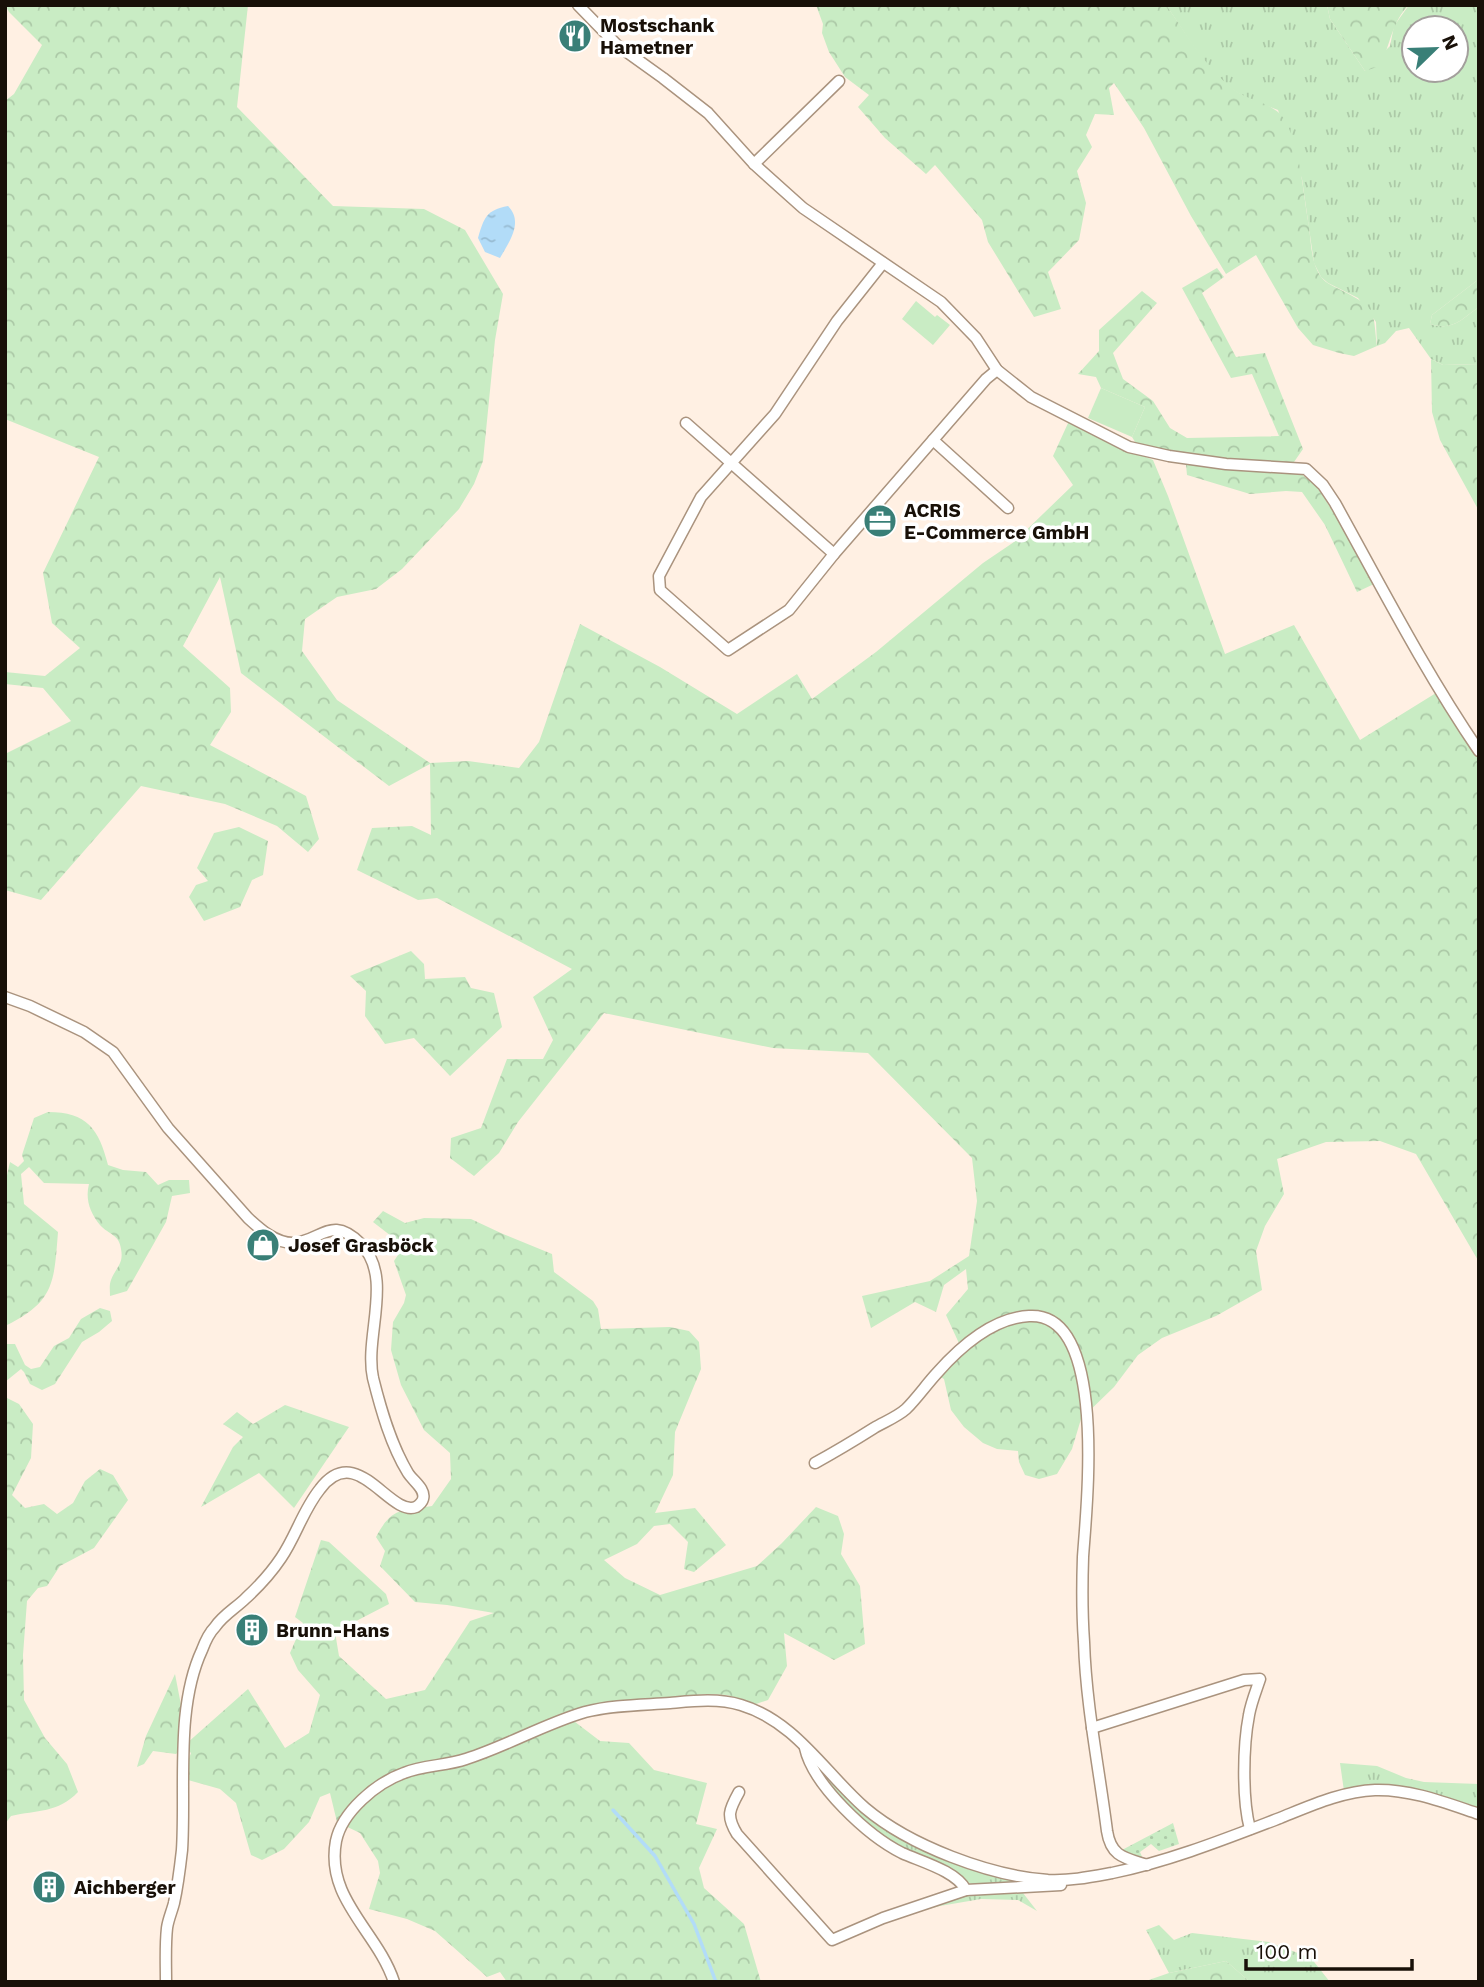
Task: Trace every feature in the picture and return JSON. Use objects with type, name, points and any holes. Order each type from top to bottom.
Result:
[{"type":"street","points":[[578,5],[617,44],[708,113],[754,164],[803,208],[941,302],[976,338],[997,370],[1031,397],[1129,447],[1170,456],[1262,468],[1306,469],[1323,485],[1335,503],[1433,678],[1479,751]]},
{"type":"street","points":[[754,164],[839,81]]},
{"type":"street","points":[[883,263],[837,321],[775,414],[701,497],[659,576],[660,590],[728,650],[786,613],[834,554],[986,379],[997,370]]},
{"type":"street","points":[[686,423],[834,554]]},
{"type":"street","points":[[933,440],[1009,508]]},
{"type":"street","points":[[5,997],[84,1031],[113,1052],[168,1128],[248,1218],[261,1229],[274,1238],[294,1243],[329,1229],[342,1231],[363,1245],[372,1261],[376,1277],[377,1293],[371,1340],[373,1377],[397,1449],[409,1475],[424,1495],[423,1501],[412,1508],[404,1506],[366,1479],[354,1474],[345,1472],[328,1479],[307,1508],[298,1530],[269,1575],[213,1629],[194,1669],[188,1703],[183,1762],[182,1850],[179,1879],[167,1928],[166,1982]]},
{"type":"street","points":[[815,1463],[904,1410],[963,1348],[994,1326],[1031,1315],[1044,1318],[1067,1334],[1081,1372],[1087,1415],[1089,1489],[1082,1606],[1092,1728],[1110,1846],[1123,1857],[1147,1865]]},
{"type":"street","points":[[1092,1728],[1244,1679],[1260,1679],[1249,1714],[1246,1737],[1246,1811],[1250,1829]]},
{"type":"street","points":[[394,1982],[384,1959],[339,1888],[335,1854],[342,1823],[375,1789],[403,1773],[463,1760],[562,1720],[609,1708],[697,1700],[741,1705],[791,1733],[864,1807],[908,1837],[966,1861],[1019,1876],[1065,1881],[1147,1865],[1200,1849],[1349,1794],[1376,1790],[1418,1795],[1479,1814]]},
{"type":"street","points":[[804,1745],[813,1770],[853,1817],[899,1851],[957,1878],[966,1891]]},
{"type":"street","points":[[739,1791],[731,1806],[730,1823],[832,1940],[883,1918],[966,1891],[1055,1887],[1065,1881]]},
{"type":"green space","points":[[5,5],[248,5],[237,107],[333,206],[424,209],[465,230],[503,294],[495,340],[483,461],[474,484],[459,509],[402,569],[376,589],[337,597],[305,619],[302,651],[337,700],[430,763],[468,761],[519,768],[539,742],[580,624],[660,667],[737,714],[797,674],[812,699],[876,652],[983,563],[1014,542],[1073,485],[1053,456],[1069,421],[1093,435],[1153,460],[1225,654],[1294,625],[1360,740],[1436,693],[1479,759],[1479,1262],[1416,1154],[1380,1141],[1326,1142],[1277,1159],[1284,1194],[1265,1226],[1256,1251],[1262,1290],[1216,1316],[1162,1338],[1138,1355],[1114,1387],[1081,1419],[1072,1449],[1057,1474],[1039,1479],[1025,1475],[1019,1462],[1018,1451],[997,1449],[983,1443],[964,1427],[951,1410],[944,1379],[939,1376],[963,1352],[946,1315],[968,1289],[966,1269],[944,1285],[936,1312],[915,1302],[871,1328],[862,1296],[930,1281],[969,1256],[977,1201],[972,1158],[868,1053],[773,1048],[604,1013],[518,1122],[499,1153],[474,1176],[450,1158],[451,1138],[481,1128],[507,1059],[543,1059],[553,1040],[533,997],[572,969],[437,898],[418,900],[357,870],[372,828],[412,826],[431,835],[430,764],[389,786],[241,673],[220,577],[183,646],[230,688],[231,712],[210,745],[306,796],[319,839],[308,852],[277,826],[225,804],[141,786],[41,900],[5,890],[5,754],[71,721],[43,688],[5,684],[5,672],[45,676],[80,648],[52,623],[43,573],[99,457],[5,419],[5,101],[14,94],[42,45]]},
{"type":"green space","points":[[816,5],[1166,5],[1197,50],[1223,80],[1239,93],[1282,115],[1298,159],[1316,266],[1322,278],[1360,300],[1370,310],[1375,323],[1377,346],[1354,356],[1313,345],[1298,328],[1256,255],[1226,274],[1191,216],[1144,128],[1114,83],[1109,88],[1114,115],[1095,114],[1086,135],[1092,147],[1077,171],[1086,203],[1079,240],[1048,272],[1061,309],[1034,317],[988,242],[982,220],[935,165],[926,174],[885,138],[858,107],[869,95],[845,77],[829,52]]},
{"type":"green space","points":[[1166,5],[1327,5],[1330,19],[1365,71],[1390,46],[1394,26],[1400,18],[1400,84],[1470,84],[1470,14],[1403,14],[1409,5],[1479,5],[1479,279],[1432,315],[1430,324],[1451,325],[1479,307],[1479,364],[1443,365],[1431,359],[1409,328],[1396,331],[1385,343],[1377,346],[1376,322],[1358,298],[1328,283],[1321,277],[1314,263],[1302,179],[1278,110],[1243,96],[1227,85],[1190,41]]},
{"type":"green space","points":[[1327,5],[1409,5],[1400,14],[1380,66],[1365,71],[1330,19]]},
{"type":"green space","points":[[1217,268],[1224,277],[1202,293],[1236,357],[1265,353],[1303,449],[1294,462],[1300,472],[1319,490],[1374,584],[1357,592],[1325,525],[1302,492],[1250,494],[1187,475],[1185,455],[1137,445],[1132,437],[1145,407],[1101,388],[1096,377],[1078,374],[1099,351],[1099,330],[1142,291],[1157,303],[1113,353],[1123,379],[1153,401],[1170,428],[1187,438],[1279,436],[1252,374],[1231,378],[1182,288]]},
{"type":"green space","points":[[1479,279],[1479,307],[1451,325],[1430,324],[1432,315]]},
{"type":"green space","points":[[916,301],[935,317],[937,315],[950,325],[933,345],[902,319]]},
{"type":"green space","points":[[1431,359],[1443,365],[1479,364],[1479,511],[1440,440],[1432,412]]},
{"type":"green space","points":[[1101,388],[1145,407],[1132,437],[1088,418]]},
{"type":"green space","points":[[239,827],[268,841],[263,875],[252,880],[240,907],[204,921],[189,897],[196,885],[208,881],[197,868],[214,833]]},
{"type":"green space","points":[[411,951],[424,964],[425,979],[465,977],[471,988],[494,993],[502,1027],[450,1076],[414,1038],[385,1044],[365,1016],[366,991],[350,976]]},
{"type":"green space","points":[[48,1112],[73,1115],[89,1125],[100,1142],[108,1165],[123,1170],[146,1172],[158,1185],[169,1180],[189,1180],[190,1193],[172,1196],[166,1222],[127,1291],[110,1296],[110,1282],[122,1254],[118,1240],[93,1216],[88,1200],[89,1184],[44,1183],[29,1167],[21,1174],[24,1204],[58,1232],[55,1264],[49,1289],[43,1299],[34,1308],[5,1326],[5,1184],[10,1162],[18,1167],[24,1161],[22,1155],[34,1118]]},
{"type":"green space","points":[[383,1211],[405,1223],[424,1218],[471,1219],[552,1254],[554,1272],[593,1301],[598,1309],[601,1329],[670,1327],[689,1331],[699,1342],[701,1369],[675,1432],[673,1475],[655,1513],[695,1508],[726,1545],[694,1572],[684,1569],[688,1542],[670,1524],[654,1526],[637,1544],[604,1560],[625,1578],[660,1595],[757,1566],[816,1507],[838,1516],[844,1534],[841,1554],[860,1586],[865,1644],[834,1660],[784,1633],[787,1666],[768,1700],[756,1704],[727,1695],[707,1694],[592,1707],[566,1715],[600,1741],[629,1743],[654,1770],[707,1783],[696,1824],[717,1829],[699,1868],[704,1888],[744,1924],[761,1982],[507,1982],[500,1972],[487,1977],[435,1931],[407,1919],[369,1909],[380,1873],[378,1861],[360,1833],[337,1822],[330,1793],[320,1797],[309,1822],[284,1849],[262,1860],[251,1855],[236,1803],[220,1789],[188,1780],[187,1764],[191,1753],[184,1746],[176,1754],[153,1751],[144,1764],[137,1767],[146,1736],[175,1674],[181,1705],[181,1744],[186,1744],[248,1689],[285,1748],[309,1733],[320,1695],[298,1670],[290,1653],[303,1623],[295,1617],[321,1540],[329,1542],[386,1594],[389,1604],[335,1632],[339,1656],[386,1699],[425,1690],[470,1621],[494,1613],[415,1602],[380,1566],[385,1551],[376,1537],[387,1520],[398,1512],[432,1506],[451,1479],[450,1453],[424,1430],[401,1385],[391,1350],[393,1322],[406,1295],[394,1261],[404,1246],[373,1222]]},
{"type":"green space","points":[[100,1308],[110,1311],[112,1321],[82,1342],[55,1384],[42,1390],[30,1384],[21,1369],[5,1382],[5,1344],[15,1344],[25,1365],[31,1369],[40,1367],[54,1346],[69,1338],[81,1319]]},
{"type":"green space","points":[[5,1397],[19,1404],[33,1424],[31,1458],[12,1495],[25,1508],[44,1504],[57,1514],[73,1503],[85,1481],[100,1469],[113,1475],[128,1500],[94,1548],[60,1566],[47,1586],[38,1588],[27,1601],[23,1655],[24,1700],[45,1738],[67,1764],[78,1792],[63,1804],[11,1816],[5,1824]]},
{"type":"green space","points":[[285,1405],[349,1427],[294,1508],[259,1473],[201,1507],[233,1447],[243,1437],[223,1424],[237,1412],[253,1424]]},
{"type":"green space","points":[[808,1754],[857,1808],[895,1836],[960,1862],[1051,1885],[978,1887],[897,1849],[846,1806]]},
{"type":"green space","points":[[1340,1763],[1377,1766],[1424,1782],[1479,1784],[1479,1812],[1432,1796],[1344,1791]]},
{"type":"green space","points":[[1173,1823],[1179,1844],[1159,1851],[1151,1844],[1140,1852],[1143,1859],[1132,1858],[1122,1850]]},
{"type":"green space","points":[[1023,1893],[1037,1911],[1018,1900],[981,1899],[940,1906],[892,1919],[963,1895]]},
{"type":"green space","points":[[1159,1925],[1174,1940],[1192,1933],[1269,1942],[1311,1958],[1330,1982],[1250,1982],[1226,1961],[1169,1973],[1146,1930]]},
{"type":"green space","points":[[1226,1961],[1250,1982],[1143,1982],[1169,1973]]},
{"type":"water","points":[[508,206],[513,212],[515,225],[511,239],[500,258],[485,252],[478,238],[487,216]]},
{"type":"waterway","points":[[613,1810],[655,1856],[694,1924],[716,1982]]},
{"type":"place","name":"Mostschank Hametner","points":[[575,36]]},
{"type":"place","name":"ACRIS E-Commerce GmbH","points":[[880,521]]},
{"type":"place","name":"Josef Grasböck","points":[[263,1245]]},
{"type":"place","name":"Brunn-Hans","points":[[252,1630]]},
{"type":"place","name":"Aichberger","points":[[49,1887]]}]
